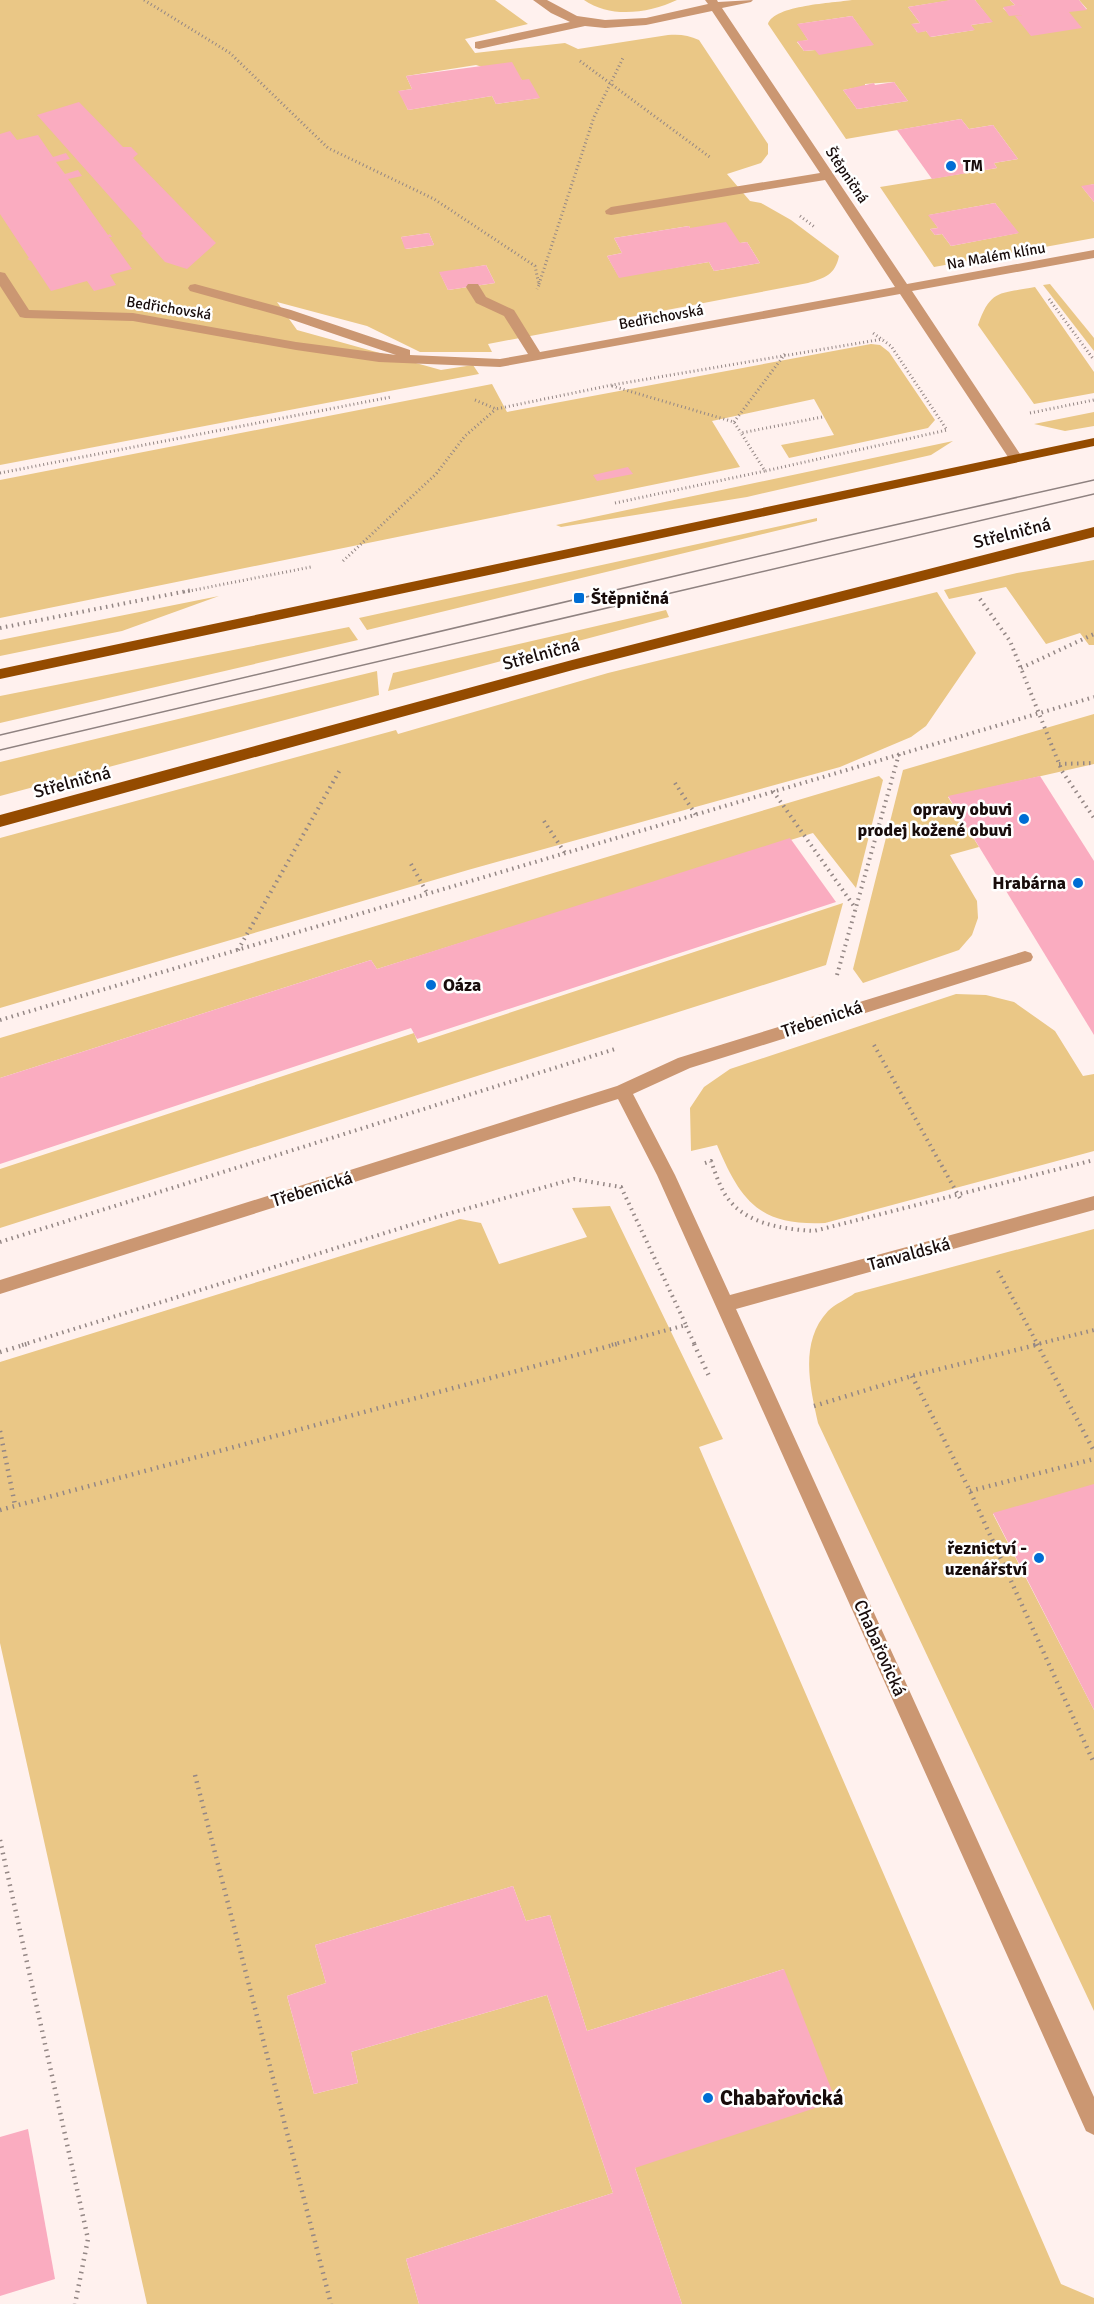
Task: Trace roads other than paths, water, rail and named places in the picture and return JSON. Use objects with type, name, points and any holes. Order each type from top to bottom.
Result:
[{"type":"main road","points":[[0,674],[1094,442]]},
{"type":"main road","name":"Střelničná","points":[[0,821],[572,665],[1094,532]]},
{"type":"street","points":[[539,0],[557,12],[585,22],[618,24],[657,18],[712,2],[747,0]]},
{"type":"street","name":"Štěpničná","points":[[712,2],[1015,458]]},
{"type":"street","points":[[479,45],[585,22]]},
{"type":"street","points":[[612,211],[828,176]]},
{"type":"street","name":"Na Malém klínu","points":[[903,290],[1094,254]]},
{"type":"street","name":"Bedřichovská","points":[[0,276],[26,314],[133,317],[296,346],[379,358],[500,363],[903,290]]},
{"type":"street","points":[[473,287],[481,300],[509,313],[536,356]]},
{"type":"street","name":"Bedřichovská","points":[[195,288],[286,313],[424,359]]},
{"type":"street","name":"Třebenická","points":[[0,1287],[623,1090],[684,1063],[1025,957]]},
{"type":"street","points":[[623,1090],[666,1174],[724,1304]]},
{"type":"street","name":"Tanvaldská","points":[[724,1304],[1094,1203]]},
{"type":"street","name":"Chabařovická","points":[[724,1304],[1094,2123]]},
{"type":"tram line","points":[[0,735],[828,540],[1094,480]]},
{"type":"tram line","points":[[0,750],[1094,494]]},
{"type":"place","name":"TM","points":[[951,166]]},
{"type":"place","name":"Štěpničná","points":[[579,598]]},
{"type":"place","name":"opravy obuvi prodej kožené obuvi","points":[[1024,819]]},
{"type":"place","name":"Hrabárna","points":[[1078,883]]},
{"type":"place","name":"Oáza","points":[[431,985]]},
{"type":"place","name":"řeznictví - uzenářství","points":[[1039,1558]]},
{"type":"place","name":"Chabařovická","points":[[708,2098]]}]
